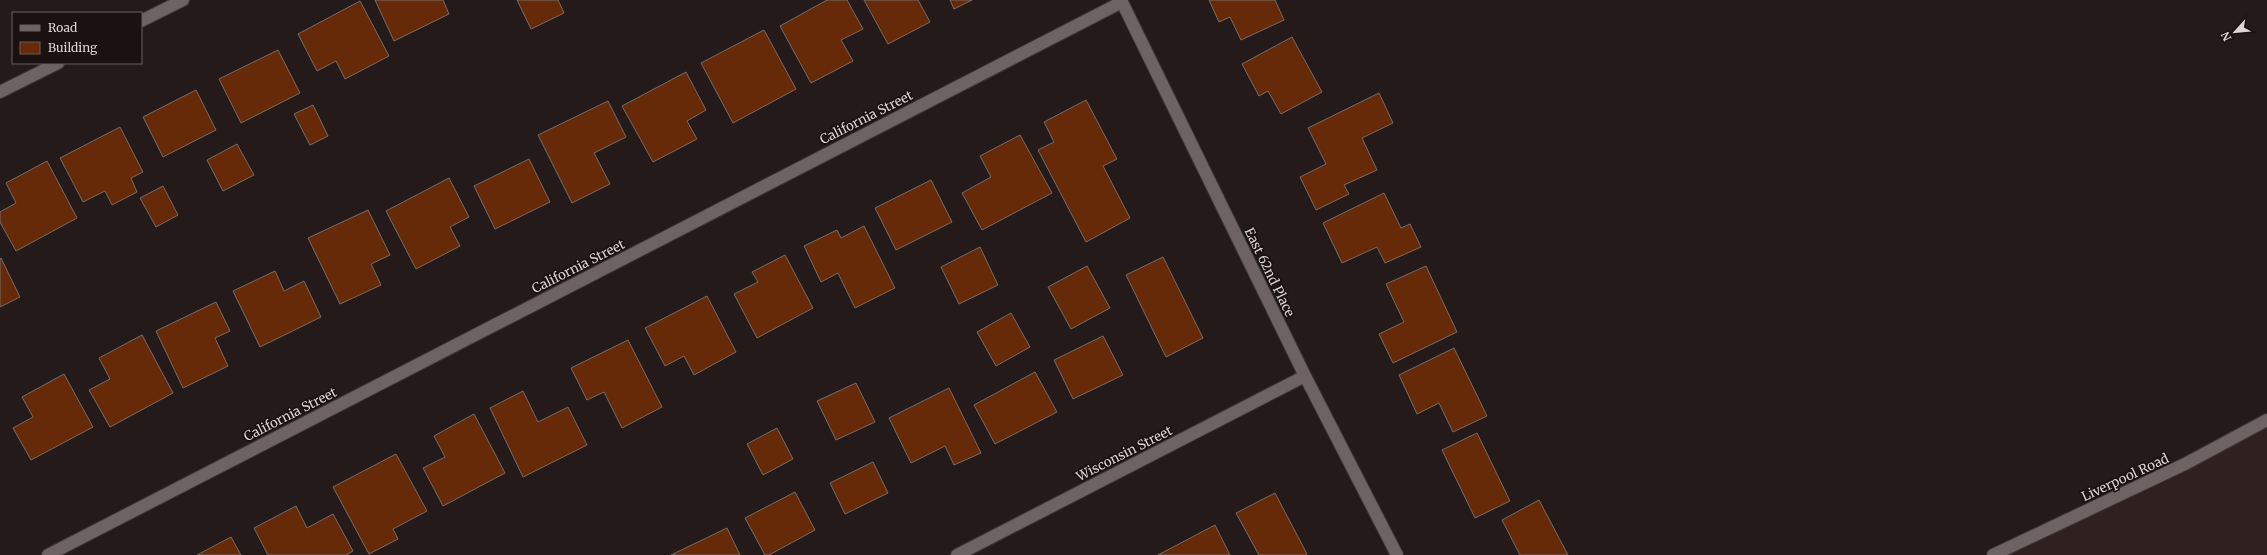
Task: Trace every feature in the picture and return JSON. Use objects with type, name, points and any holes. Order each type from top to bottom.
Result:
[{"type":"street","points":[[142,20],[183,0]]},
{"type":"street","name":"East 62nd Place","points":[[1121,1],[1305,376],[1397,555]]},
{"type":"street","name":"California Street","points":[[48,555],[1121,1]]},
{"type":"street","points":[[0,92],[56,64]]},
{"type":"street","name":"Wisconsin Street","points":[[957,555],[1305,376]]},
{"type":"street","name":"Liverpool Road","points":[[1993,555],[2185,464],[2267,420]]},
{"type":"shaded area","points":[[2267,420],[2267,555],[1993,555]]},
{"type":"building","points":[[375,0],[443,0],[449,14],[394,41]]},
{"type":"building","points":[[517,0],[558,0],[564,13],[531,29]]},
{"type":"building","points":[[827,0],[847,0],[863,29],[841,40],[853,61],[811,83],[780,26]]},
{"type":"building","points":[[864,0],[918,0],[930,22],[888,44]]},
{"type":"building","points":[[950,0],[972,0],[954,9]]},
{"type":"building","points":[[1209,0],[1275,0],[1284,20],[1241,40],[1230,17],[1219,22]]},
{"type":"building","points":[[360,1],[389,56],[345,79],[336,61],[317,71],[298,34]]},
{"type":"building","points":[[764,30],[796,89],[733,123],[701,63]]},
{"type":"building","points":[[1292,37],[1322,92],[1281,114],[1268,91],[1259,96],[1242,64]]},
{"type":"building","points":[[278,50],[300,93],[241,123],[219,79]]},
{"type":"building","points":[[686,72],[706,110],[687,121],[697,139],[653,162],[622,106]]},
{"type":"building","points":[[196,90],[216,130],[163,157],[143,117]]},
{"type":"building","points":[[1379,93],[1393,123],[1362,138],[1377,170],[1344,185],[1349,194],[1316,210],[1300,177],[1326,164],[1308,128]]},
{"type":"building","points":[[1086,100],[1117,159],[1103,166],[1130,218],[1086,242],[1038,150],[1054,142],[1044,122]]},
{"type":"building","points":[[608,101],[626,137],[594,153],[610,184],[572,203],[538,135]]},
{"type":"building","points":[[313,105],[328,136],[310,145],[294,114]]},
{"type":"building","points":[[120,127],[143,172],[131,178],[137,192],[112,205],[105,191],[83,202],[60,158]]},
{"type":"building","points":[[1020,135],[1052,193],[982,230],[962,193],[991,177],[980,156]]},
{"type":"building","points":[[237,144],[254,175],[223,191],[207,160]]},
{"type":"building","points":[[529,159],[550,202],[495,229],[474,186]]},
{"type":"building","points":[[47,161],[77,218],[16,251],[0,222],[0,212],[16,203],[6,183]]},
{"type":"building","points":[[449,178],[469,217],[450,227],[460,246],[416,269],[386,211]]},
{"type":"building","points":[[931,180],[952,222],[896,250],[875,208]]},
{"type":"building","points":[[163,186],[178,215],[156,227],[140,198]]},
{"type":"building","points":[[1384,193],[1401,228],[1410,224],[1421,247],[1385,263],[1377,247],[1342,263],[1323,223]]},
{"type":"building","points":[[368,210],[390,255],[371,264],[381,285],[340,304],[308,238]]},
{"type":"building","points":[[864,226],[895,288],[855,308],[838,273],[821,282],[804,246],[837,230],[841,238]]},
{"type":"building","points":[[980,247],[998,285],[959,304],[941,267]]},
{"type":"building","points":[[785,255],[813,308],[757,338],[734,294],[758,282],[752,272]]},
{"type":"building","points":[[1163,257],[1203,338],[1166,357],[1126,275]]},
{"type":"building","points":[[1,258],[20,297],[0,307],[0,259]]},
{"type":"building","points":[[1087,266],[1110,308],[1071,329],[1048,287]]},
{"type":"building","points":[[1426,266],[1457,332],[1393,363],[1379,334],[1404,322],[1386,284]]},
{"type":"building","points":[[275,271],[284,291],[304,281],[321,317],[260,347],[233,291]]},
{"type":"building","points":[[707,296],[736,352],[694,375],[684,356],[665,366],[645,328]]},
{"type":"building","points":[[216,302],[230,331],[215,338],[228,366],[183,388],[156,331]]},
{"type":"building","points":[[1011,313],[1030,347],[996,366],[977,332]]},
{"type":"building","points":[[142,335],[173,393],[110,427],[89,390],[110,379],[99,358]]},
{"type":"building","points":[[1103,336],[1123,375],[1073,399],[1054,360]]},
{"type":"building","points":[[628,340],[662,407],[622,428],[604,392],[587,400],[571,368]]},
{"type":"building","points":[[1454,348],[1487,416],[1453,432],[1439,403],[1417,414],[1399,375]]},
{"type":"building","points":[[1035,372],[1057,412],[995,444],[974,405]]},
{"type":"building","points":[[64,374],[93,427],[31,460],[13,428],[33,417],[22,397]]},
{"type":"building","points":[[856,383],[875,422],[836,440],[817,401]]},
{"type":"building","points":[[949,388],[981,453],[954,465],[945,446],[911,463],[889,418]]},
{"type":"building","points":[[523,391],[538,422],[568,407],[587,445],[523,477],[490,408]]},
{"type":"building","points":[[474,414],[505,473],[443,506],[423,468],[445,457],[434,436]]},
{"type":"building","points":[[777,428],[793,459],[763,475],[747,444]]},
{"type":"building","points":[[1477,433],[1510,501],[1475,518],[1442,450]]},
{"type":"building","points":[[396,454],[427,511],[393,529],[398,539],[369,554],[333,487]]},
{"type":"building","points":[[873,462],[888,493],[845,514],[830,483]]},
{"type":"building","points":[[795,492],[815,530],[769,555],[765,555],[745,518]]},
{"type":"building","points":[[1275,493],[1307,554],[1259,555],[1236,513]]},
{"type":"building","points":[[1539,500],[1568,555],[1520,555],[1502,520]]},
{"type":"building","points":[[296,506],[307,528],[333,514],[353,551],[346,555],[268,555],[254,528]]},
{"type":"building","points":[[1215,525],[1230,555],[1158,555]]},
{"type":"building","points":[[727,528],[740,555],[671,555]]},
{"type":"building","points":[[231,537],[241,555],[197,555]]}]
